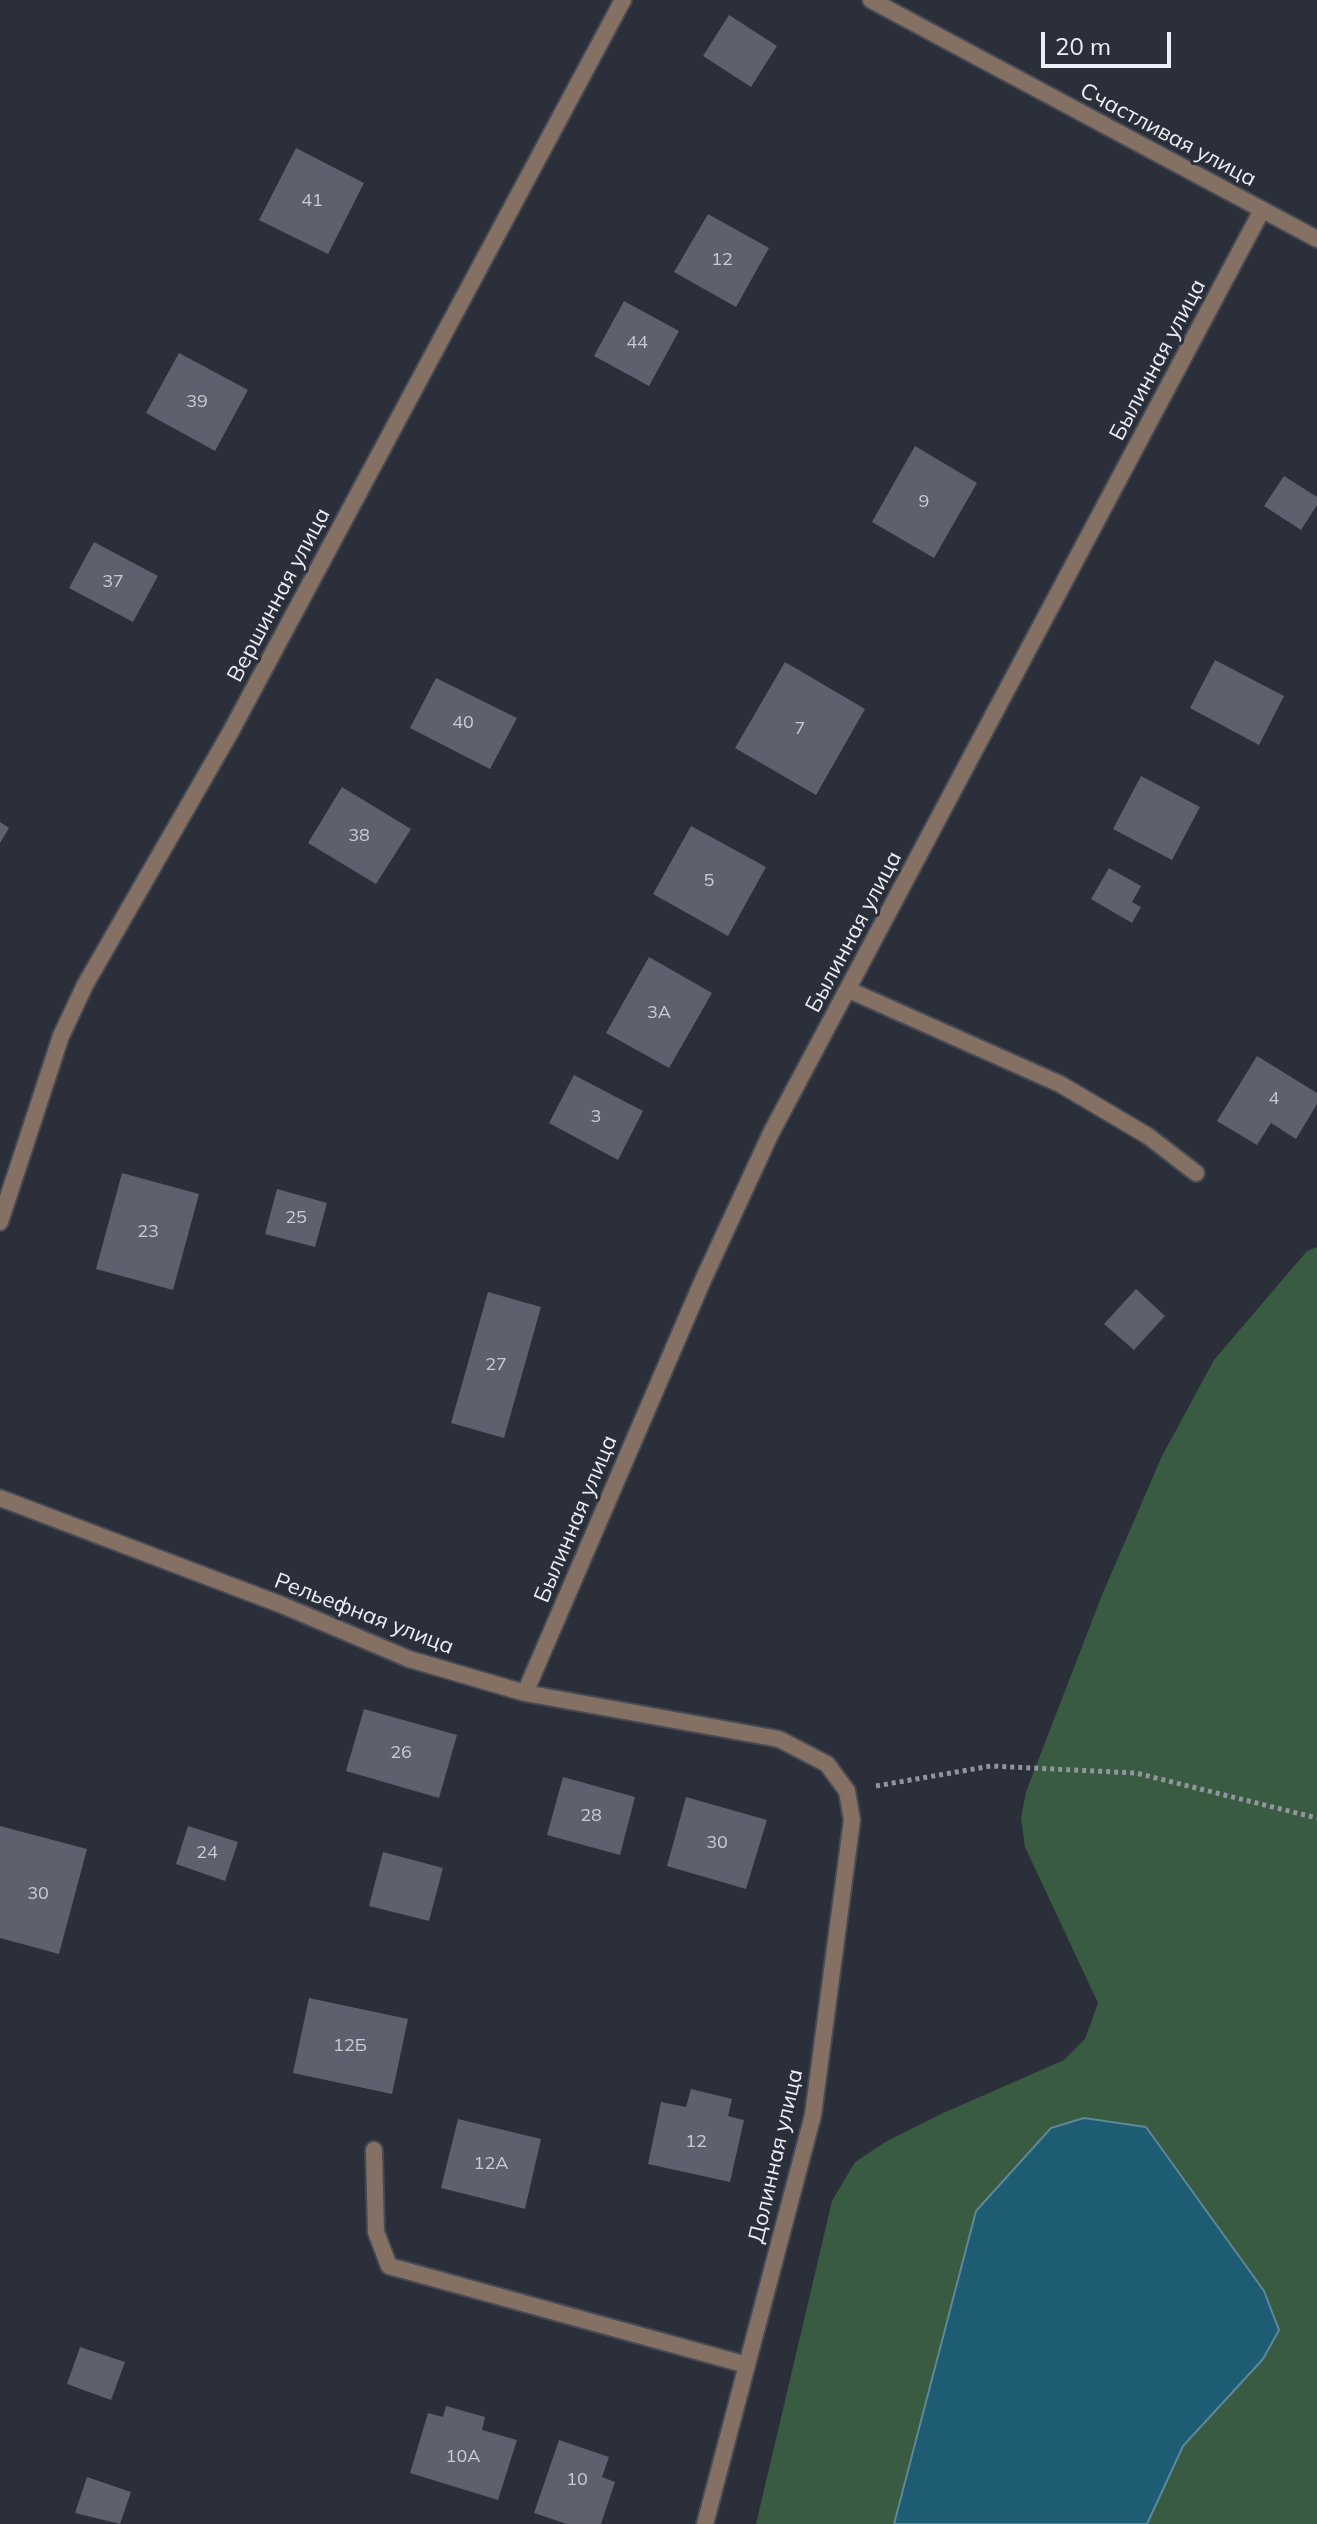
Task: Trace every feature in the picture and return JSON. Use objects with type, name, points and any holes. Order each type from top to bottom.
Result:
[{"type":"street","name":"Вершинная улица","points":[[0,1222],[61,1036],[85,985],[230,733],[623,0]]},
{"type":"street","name":"Счастливая улица","points":[[871,0],[1317,239]]},
{"type":"street","name":"Былинная улица","points":[[525,1693],[703,1280],[771,1133],[1262,210]]},
{"type":"street","points":[[849,990],[1060,1084],[1148,1136],[1196,1173]]},
{"type":"street","name":"Рельефная улица","points":[[0,1498],[282,1605],[409,1659],[525,1693],[779,1739],[827,1764],[847,1791]]},
{"type":"street","name":"Долинная улица","points":[[705,2524],[813,2115],[852,1820],[847,1791]]},
{"type":"street","points":[[374,2150],[376,2232],[389,2266],[747,2365]]},
{"type":"path","points":[[847,1791],[991,1766],[1136,1773],[1317,1818]]},
{"type":"green space","points":[[1317,1247],[1317,2524],[1147,2524],[1183,2446],[1263,2359],[1279,2330],[976,2211],[894,2524],[756,2524],[832,2201],[855,2162],[887,2141],[941,2114],[1064,2060],[1085,2039],[1098,2003],[1025,1847],[1021,1818],[1026,1792],[1102,1595],[1162,1456],[1214,1360],[1307,1251]]},
{"type":"water","points":[[1084,2118],[1146,2127],[1264,2291],[1279,2330],[1263,2359],[1183,2446],[1147,2524],[894,2524],[976,2211],[1051,2128]]},
{"type":"building","points":[[729,15],[777,46],[751,87],[703,56]]},
{"type":"building","points":[[296,148],[364,183],[328,254],[259,220]]},
{"type":"building","points":[[708,214],[769,248],[736,307],[674,272]]},
{"type":"building","points":[[624,301],[679,331],[649,386],[594,356]]},
{"type":"building","points":[[179,353],[248,390],[215,451],[146,413]]},
{"type":"building","points":[[915,446],[977,483],[934,558],[872,522]]},
{"type":"building","points":[[1284,476],[1317,497],[1317,505],[1301,530],[1264,506]]},
{"type":"building","points":[[94,542],[158,576],[133,622],[69,588]]},
{"type":"building","points":[[1215,660],[1284,696],[1259,745],[1190,708]]},
{"type":"building","points":[[785,662],[865,709],[816,795],[735,748]]},
{"type":"building","points":[[436,678],[517,718],[490,769],[410,728]]},
{"type":"building","points":[[1141,776],[1200,807],[1172,860],[1113,829]]},
{"type":"building","points":[[342,787],[411,829],[376,884],[308,843]]},
{"type":"building","points":[[0,822],[9,828],[0,843]]},
{"type":"building","points":[[691,826],[766,867],[728,936],[653,894]]},
{"type":"building","points":[[1109,868],[1141,886],[1132,902],[1141,907],[1132,923],[1091,899]]},
{"type":"building","points":[[649,957],[712,993],[669,1068],[606,1033]]},
{"type":"building","points":[[1257,1056],[1317,1093],[1317,1104],[1296,1139],[1271,1123],[1257,1145],[1217,1121]]},
{"type":"building","points":[[574,1075],[643,1111],[618,1160],[549,1123]]},
{"type":"building","points":[[122,1173],[199,1194],[173,1290],[96,1269]]},
{"type":"building","points":[[277,1189],[327,1203],[315,1247],[265,1234]]},
{"type":"building","points":[[1136,1289],[1165,1316],[1134,1350],[1104,1324]]},
{"type":"building","points":[[488,1292],[541,1307],[504,1438],[451,1423]]},
{"type":"building","points":[[364,1709],[457,1735],[439,1798],[346,1771]]},
{"type":"building","points":[[563,1777],[635,1797],[620,1855],[547,1835]]},
{"type":"building","points":[[686,1797],[767,1820],[746,1889],[667,1866]]},
{"type":"building","points":[[0,1826],[87,1849],[59,1954],[0,1938]]},
{"type":"building","points":[[188,1826],[238,1842],[225,1881],[176,1864]]},
{"type":"building","points":[[383,1852],[443,1868],[429,1921],[369,1906]]},
{"type":"building","points":[[309,1998],[408,2019],[392,2094],[293,2073]]},
{"type":"building","points":[[691,2089],[732,2099],[728,2116],[744,2120],[730,2182],[648,2164],[661,2102],[686,2107]]},
{"type":"building","points":[[458,2119],[541,2139],[525,2209],[441,2188]]},
{"type":"building","points":[[80,2347],[125,2362],[111,2400],[67,2384]]},
{"type":"building","points":[[446,2406],[485,2417],[482,2430],[517,2440],[498,2500],[410,2473],[428,2413],[443,2417]]},
{"type":"building","points":[[559,2440],[609,2457],[602,2477],[615,2482],[601,2524],[567,2524],[534,2513]]},
{"type":"building","points":[[87,2477],[131,2492],[120,2524],[75,2513]]}]
